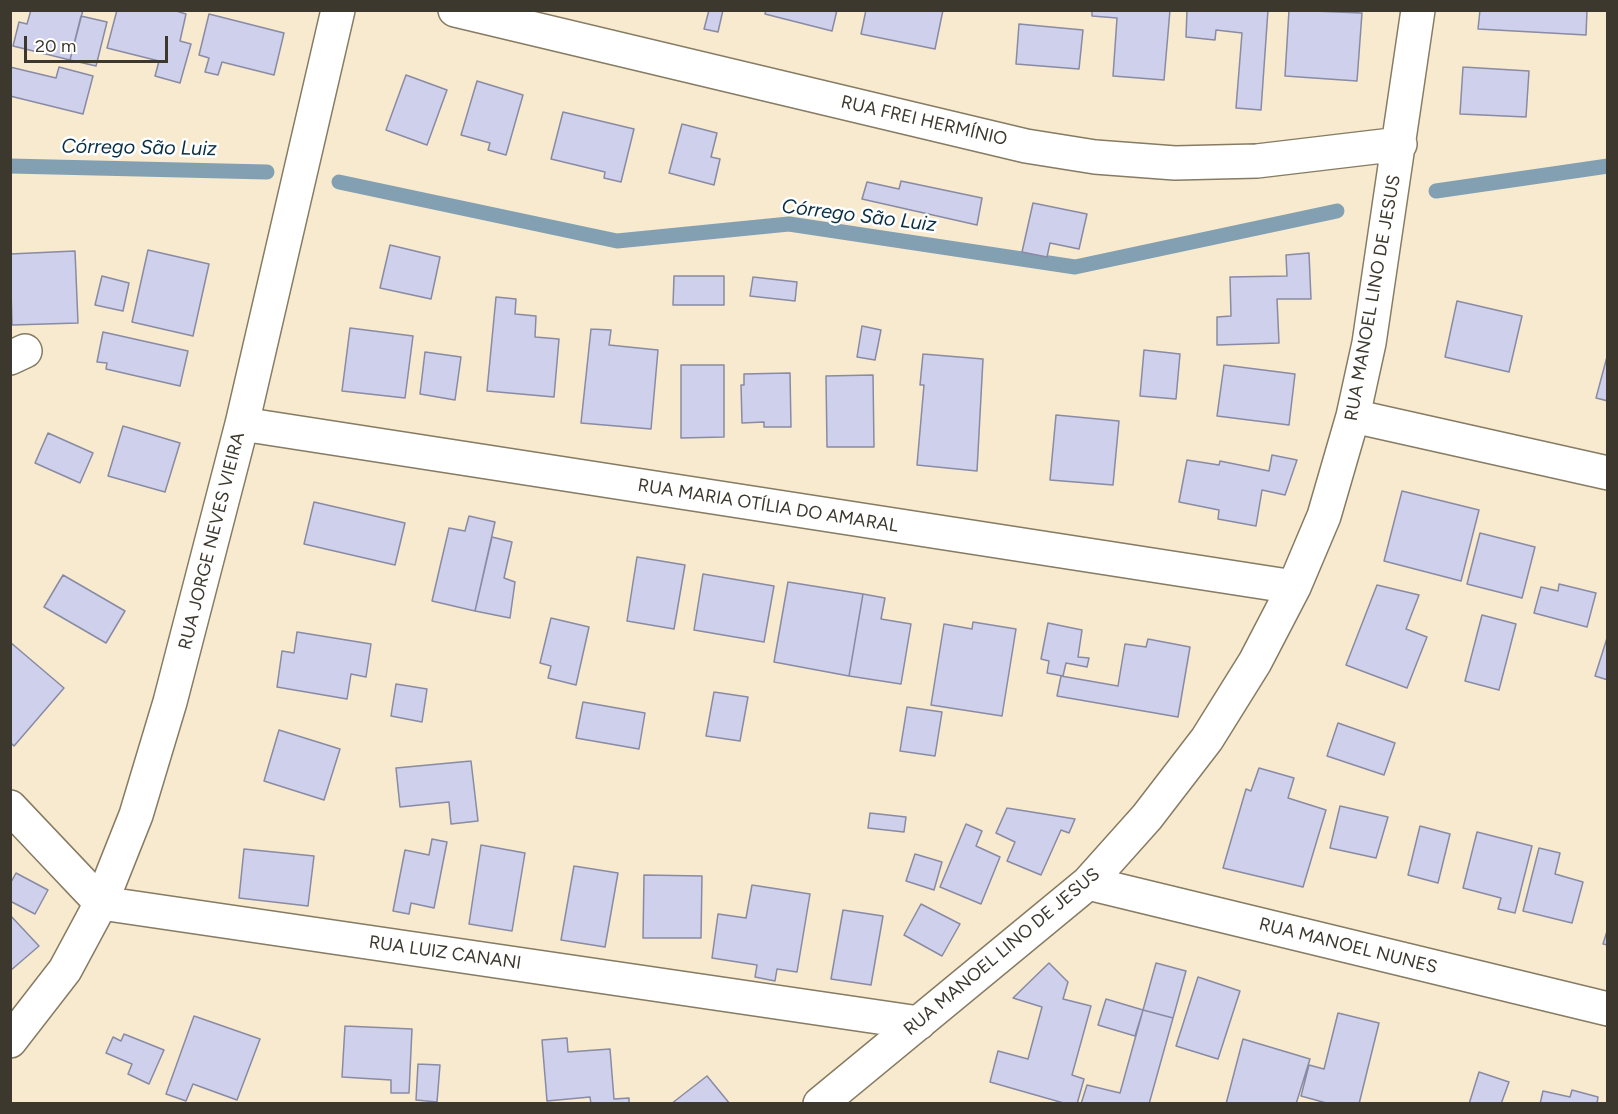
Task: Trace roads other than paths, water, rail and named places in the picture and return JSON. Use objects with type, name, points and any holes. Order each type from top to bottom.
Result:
[{"type":"street","name":"RUA JORGE NEVES VIEIRA","points":[[10,1041],[65,970],[101,903],[136,815],[170,702],[242,424],[338,10]]},
{"type":"street","name":"RUA FREI HERMÍNIO","points":[[455,10],[1026,146],[1095,157],[1174,163],[1257,161],[1400,144]]},
{"type":"street","name":"RUA MANOEL LINO DE JESUS","points":[[820,1104],[1088,883],[1147,818],[1207,739],[1256,662],[1294,587],[1324,516],[1353,416],[1369,343],[1418,10]]},
{"type":"street","points":[[1353,416],[1608,473]]},
{"type":"street","name":"RUA MARIA OTÍLIA DO AMARAL","points":[[242,424],[1294,587]]},
{"type":"street","points":[[10,807],[101,903]]},
{"type":"street","name":"RUA MANOEL NUNES","points":[[1088,883],[1608,1009]]},
{"type":"street","name":"RUA LUIZ CANANI","points":[[101,903],[919,1023]]},
{"type":"waterway","name":"Córrego São Luiz","points":[[10,166],[267,172]]},
{"type":"waterway","name":"Córrego São Luiz","points":[[1436,191],[1608,166]]},
{"type":"waterway","name":"Córrego São Luiz","points":[[339,182],[617,241],[789,224],[1075,267],[1337,211]]}]
